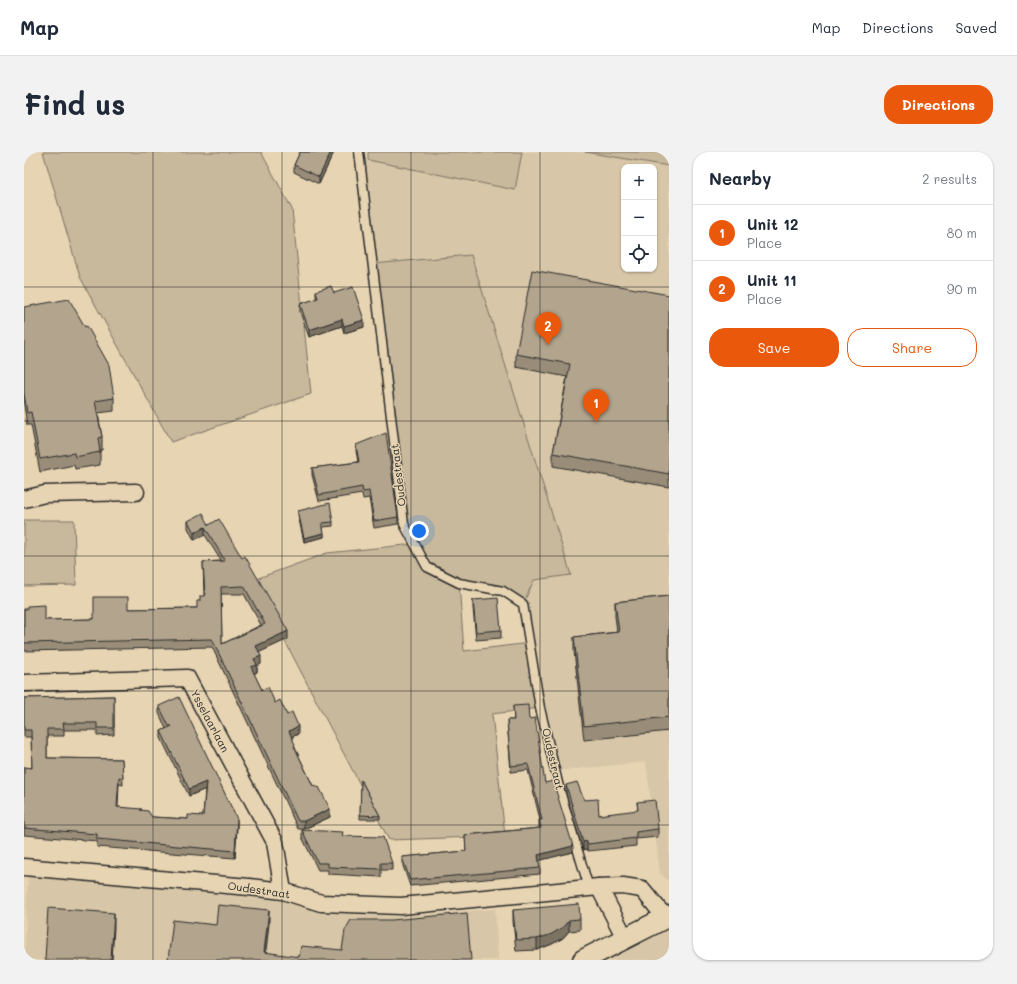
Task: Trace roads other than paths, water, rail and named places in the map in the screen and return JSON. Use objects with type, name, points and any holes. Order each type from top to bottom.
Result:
[{"type":"street","points":[[24,499],[45,494],[136,492]]},
{"type":"street","name":"Ysselaarlaan","points":[[24,683],[187,678],[275,842],[283,891]]},
{"type":"street","name":"Oudestraat","points":[[24,867],[283,891],[321,903],[401,906],[623,886],[642,889],[667,917]]},
{"type":"street","name":"Oudestraat","points":[[594,888],[625,938]]},
{"type":"street","points":[[583,960],[667,917]]},
{"type":"lane","name":"Oudestraat","points":[[359,152],[404,524],[427,567],[459,583],[503,591],[523,604],[540,708],[560,791],[594,888]]},
{"type":"place","name":"Unit 11","points":[[548,345]]},
{"type":"place","name":"Unit 12","points":[[596,422]]}]
